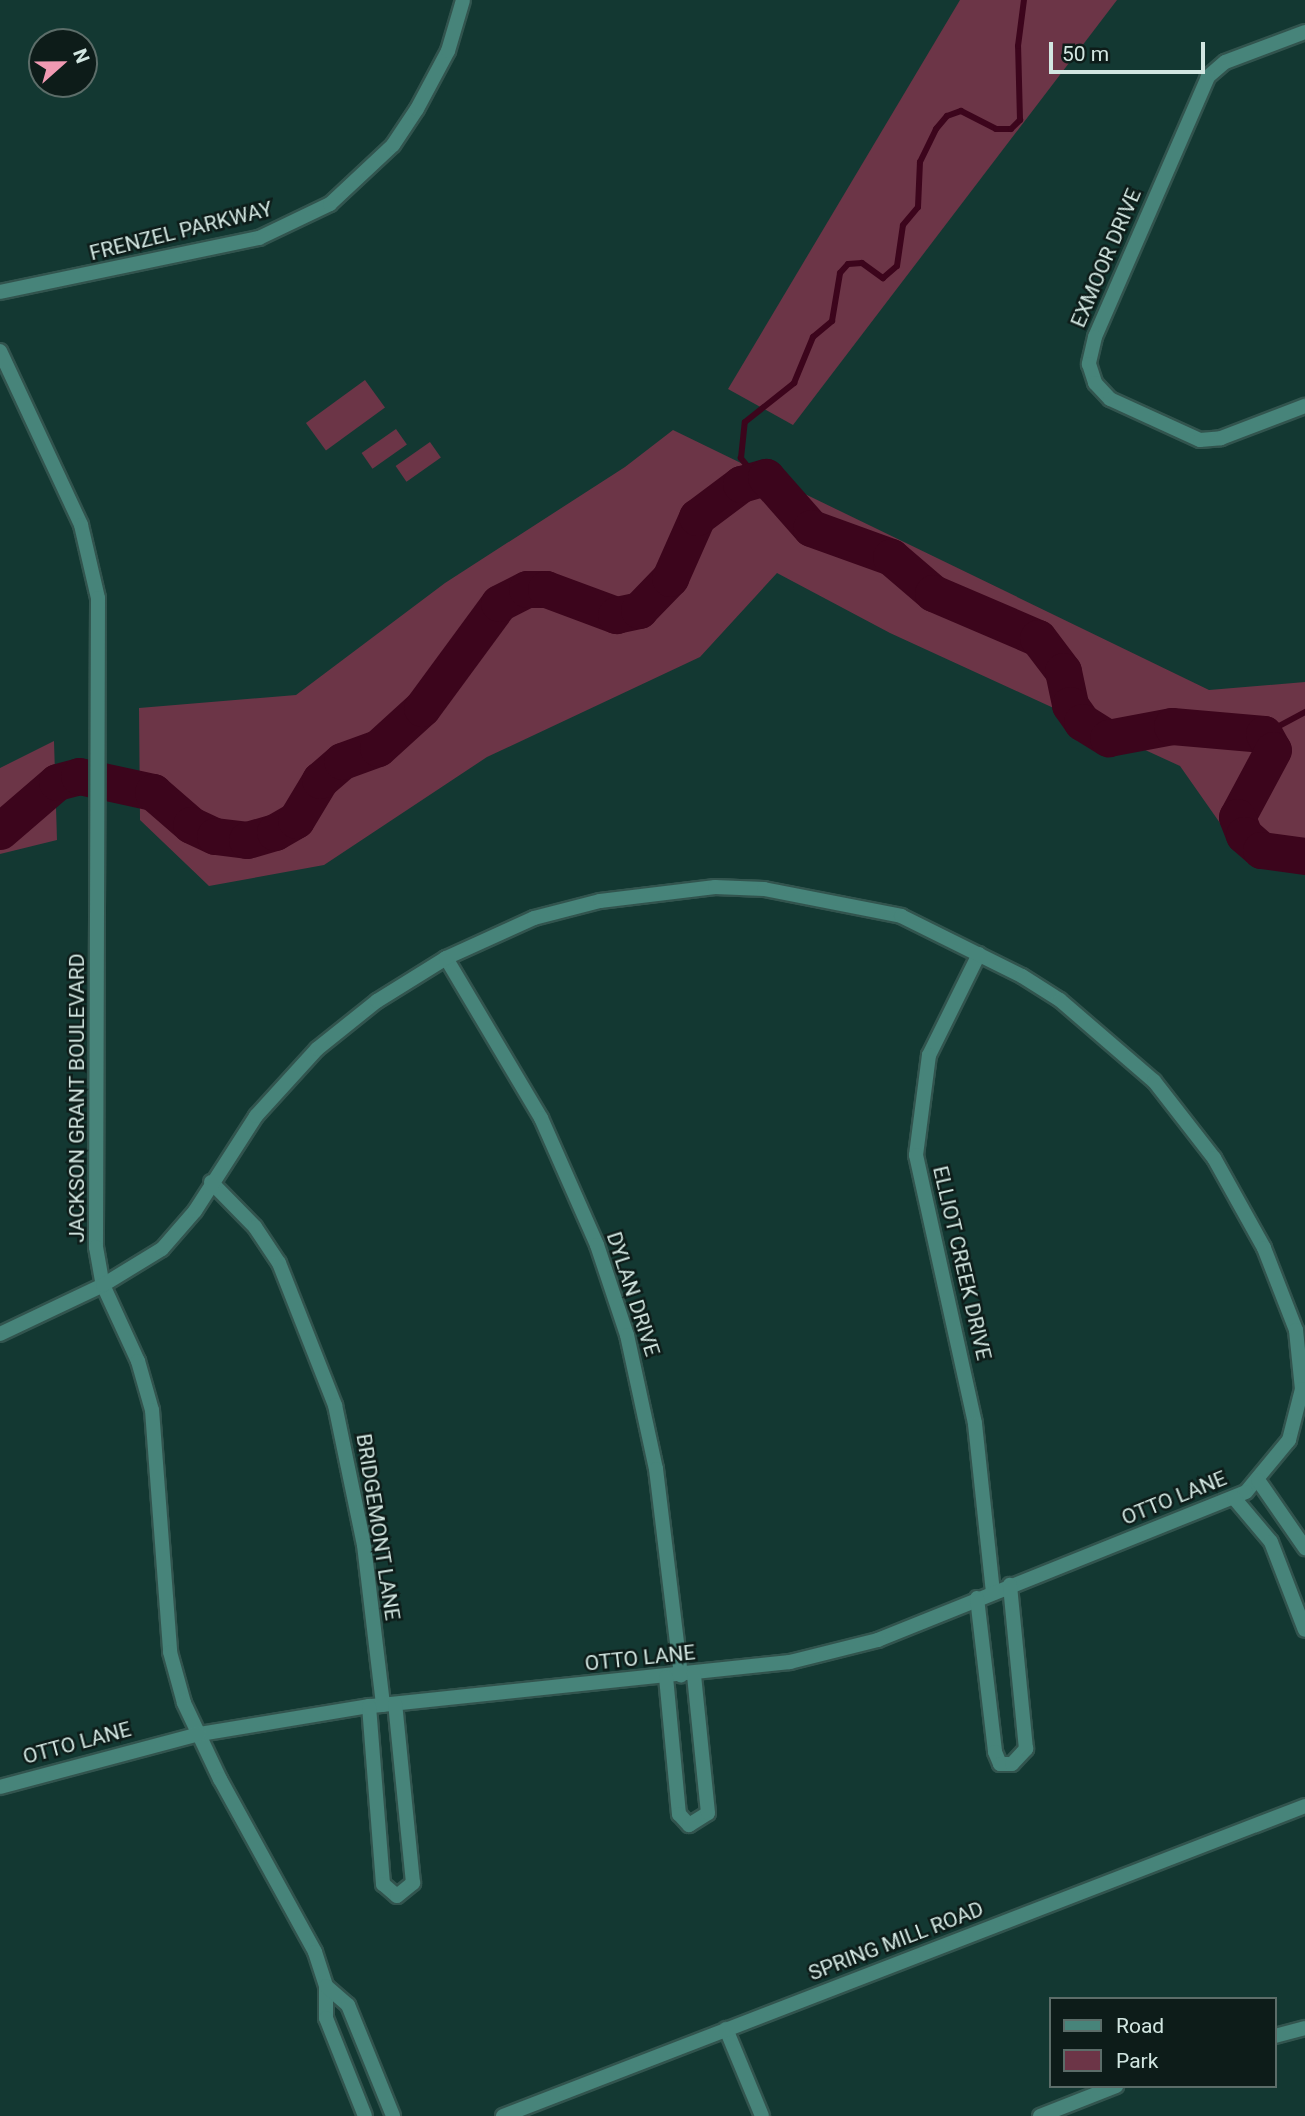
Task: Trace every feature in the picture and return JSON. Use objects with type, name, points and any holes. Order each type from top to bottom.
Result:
[{"type":"street","name":"FRENZEL PARKWAY","points":[[0,292],[259,237],[330,204],[393,145],[417,108],[447,51],[463,0]]},
{"type":"street","name":"EXMOOR DRIVE","points":[[1305,32],[1225,62],[1208,77],[1095,337],[1089,364],[1095,383],[1110,399],[1200,440],[1220,439],[1305,406]]},
{"type":"street","name":"JACKSON GRANT BOULEVARD","points":[[0,351],[81,525],[98,598],[100,702],[96,1247],[103,1285],[138,1361],[152,1410],[170,1652],[200,1734],[275,1872],[326,1986],[326,2018],[365,2116]]},
{"type":"street","name":"OTTO LANE","points":[[0,1334],[103,1285],[180,1232],[256,1116],[317,1049],[377,1001],[446,958],[504,930],[570,908],[715,887],[764,889],[862,906],[901,916],[979,954],[1060,1000],[1154,1080],[1214,1158],[1252,1222],[1302,1359],[1299,1415],[1289,1440],[1258,1480],[1234,1498],[834,1654],[680,1675],[382,1705],[200,1734],[0,1787]]},
{"type":"street","name":"ELLIOT CREEK DRIVE","points":[[979,954],[929,1055],[919,1102],[916,1155],[975,1424],[993,1592]]},
{"type":"street","name":"DYLAN DRIVE","points":[[446,958],[541,1118],[597,1245],[627,1335],[656,1469],[680,1675],[708,1813],[689,1825],[679,1814],[680,1675]]},
{"type":"street","name":"BRIDGEMONT LANE","points":[[211,1182],[255,1227],[279,1263],[335,1405],[365,1545],[382,1705],[413,1883],[397,1896],[383,1884],[382,1705]]},
{"type":"street","points":[[1258,1480],[1305,1548]]},
{"type":"street","points":[[1234,1498],[1271,1542],[1305,1630]]},
{"type":"street","points":[[977,1598],[995,1752],[1000,1764],[1012,1764],[1026,1749],[1010,1585]]},
{"type":"street","name":"SPRING MILL ROAD","points":[[503,2116],[1305,1806]]},
{"type":"street","name":"JACKSON GRANT BOULEVARD","points":[[326,1986],[348,2005],[393,2116]]},
{"type":"street","points":[[1277,2035],[1305,2028]]},
{"type":"street","points":[[726,2029],[762,2116]]},
{"type":"street","points":[[1040,2116],[1111,2088]]},
{"type":"green space","points":[[960,0],[1117,0],[793,425],[728,389]]},
{"type":"green space","points":[[365,380],[385,408],[326,450],[306,423]]},
{"type":"green space","points":[[396,429],[407,445],[372,469],[362,453]]},
{"type":"green space","points":[[673,430],[1209,690],[1305,682],[1305,861],[1248,863],[1180,766],[890,633],[777,573],[700,657],[487,757],[324,865],[209,886],[140,820],[139,708],[296,695],[445,583],[625,467]]},
{"type":"green space","points":[[430,442],[441,458],[406,482],[396,466]]},
{"type":"green space","points":[[54,741],[57,840],[0,854],[0,768]]},
{"type":"waterway","points":[[757,478],[741,458],[745,422],[794,383],[813,337],[832,321],[840,273],[848,264],[862,263],[883,278],[897,266],[903,225],[918,207],[920,162],[936,129],[947,116],[961,111],[996,129],[1011,129],[1020,120],[1018,46],[1024,0]]},
{"type":"waterway","points":[[0,831],[57,782],[79,776],[153,792],[191,825],[215,836],[247,840],[275,832],[296,820],[320,780],[342,761],[378,748],[422,708],[499,603],[527,589],[546,589],[616,615],[639,610],[670,578],[697,517],[741,484],[766,477],[811,528],[891,557],[933,593],[1038,638],[1063,671],[1070,705],[1082,722],[1108,738],[1172,726],[1264,734],[1273,750],[1237,817],[1244,835],[1261,850],[1305,856]]},
{"type":"waterway","points":[[1264,734],[1305,712]]}]
